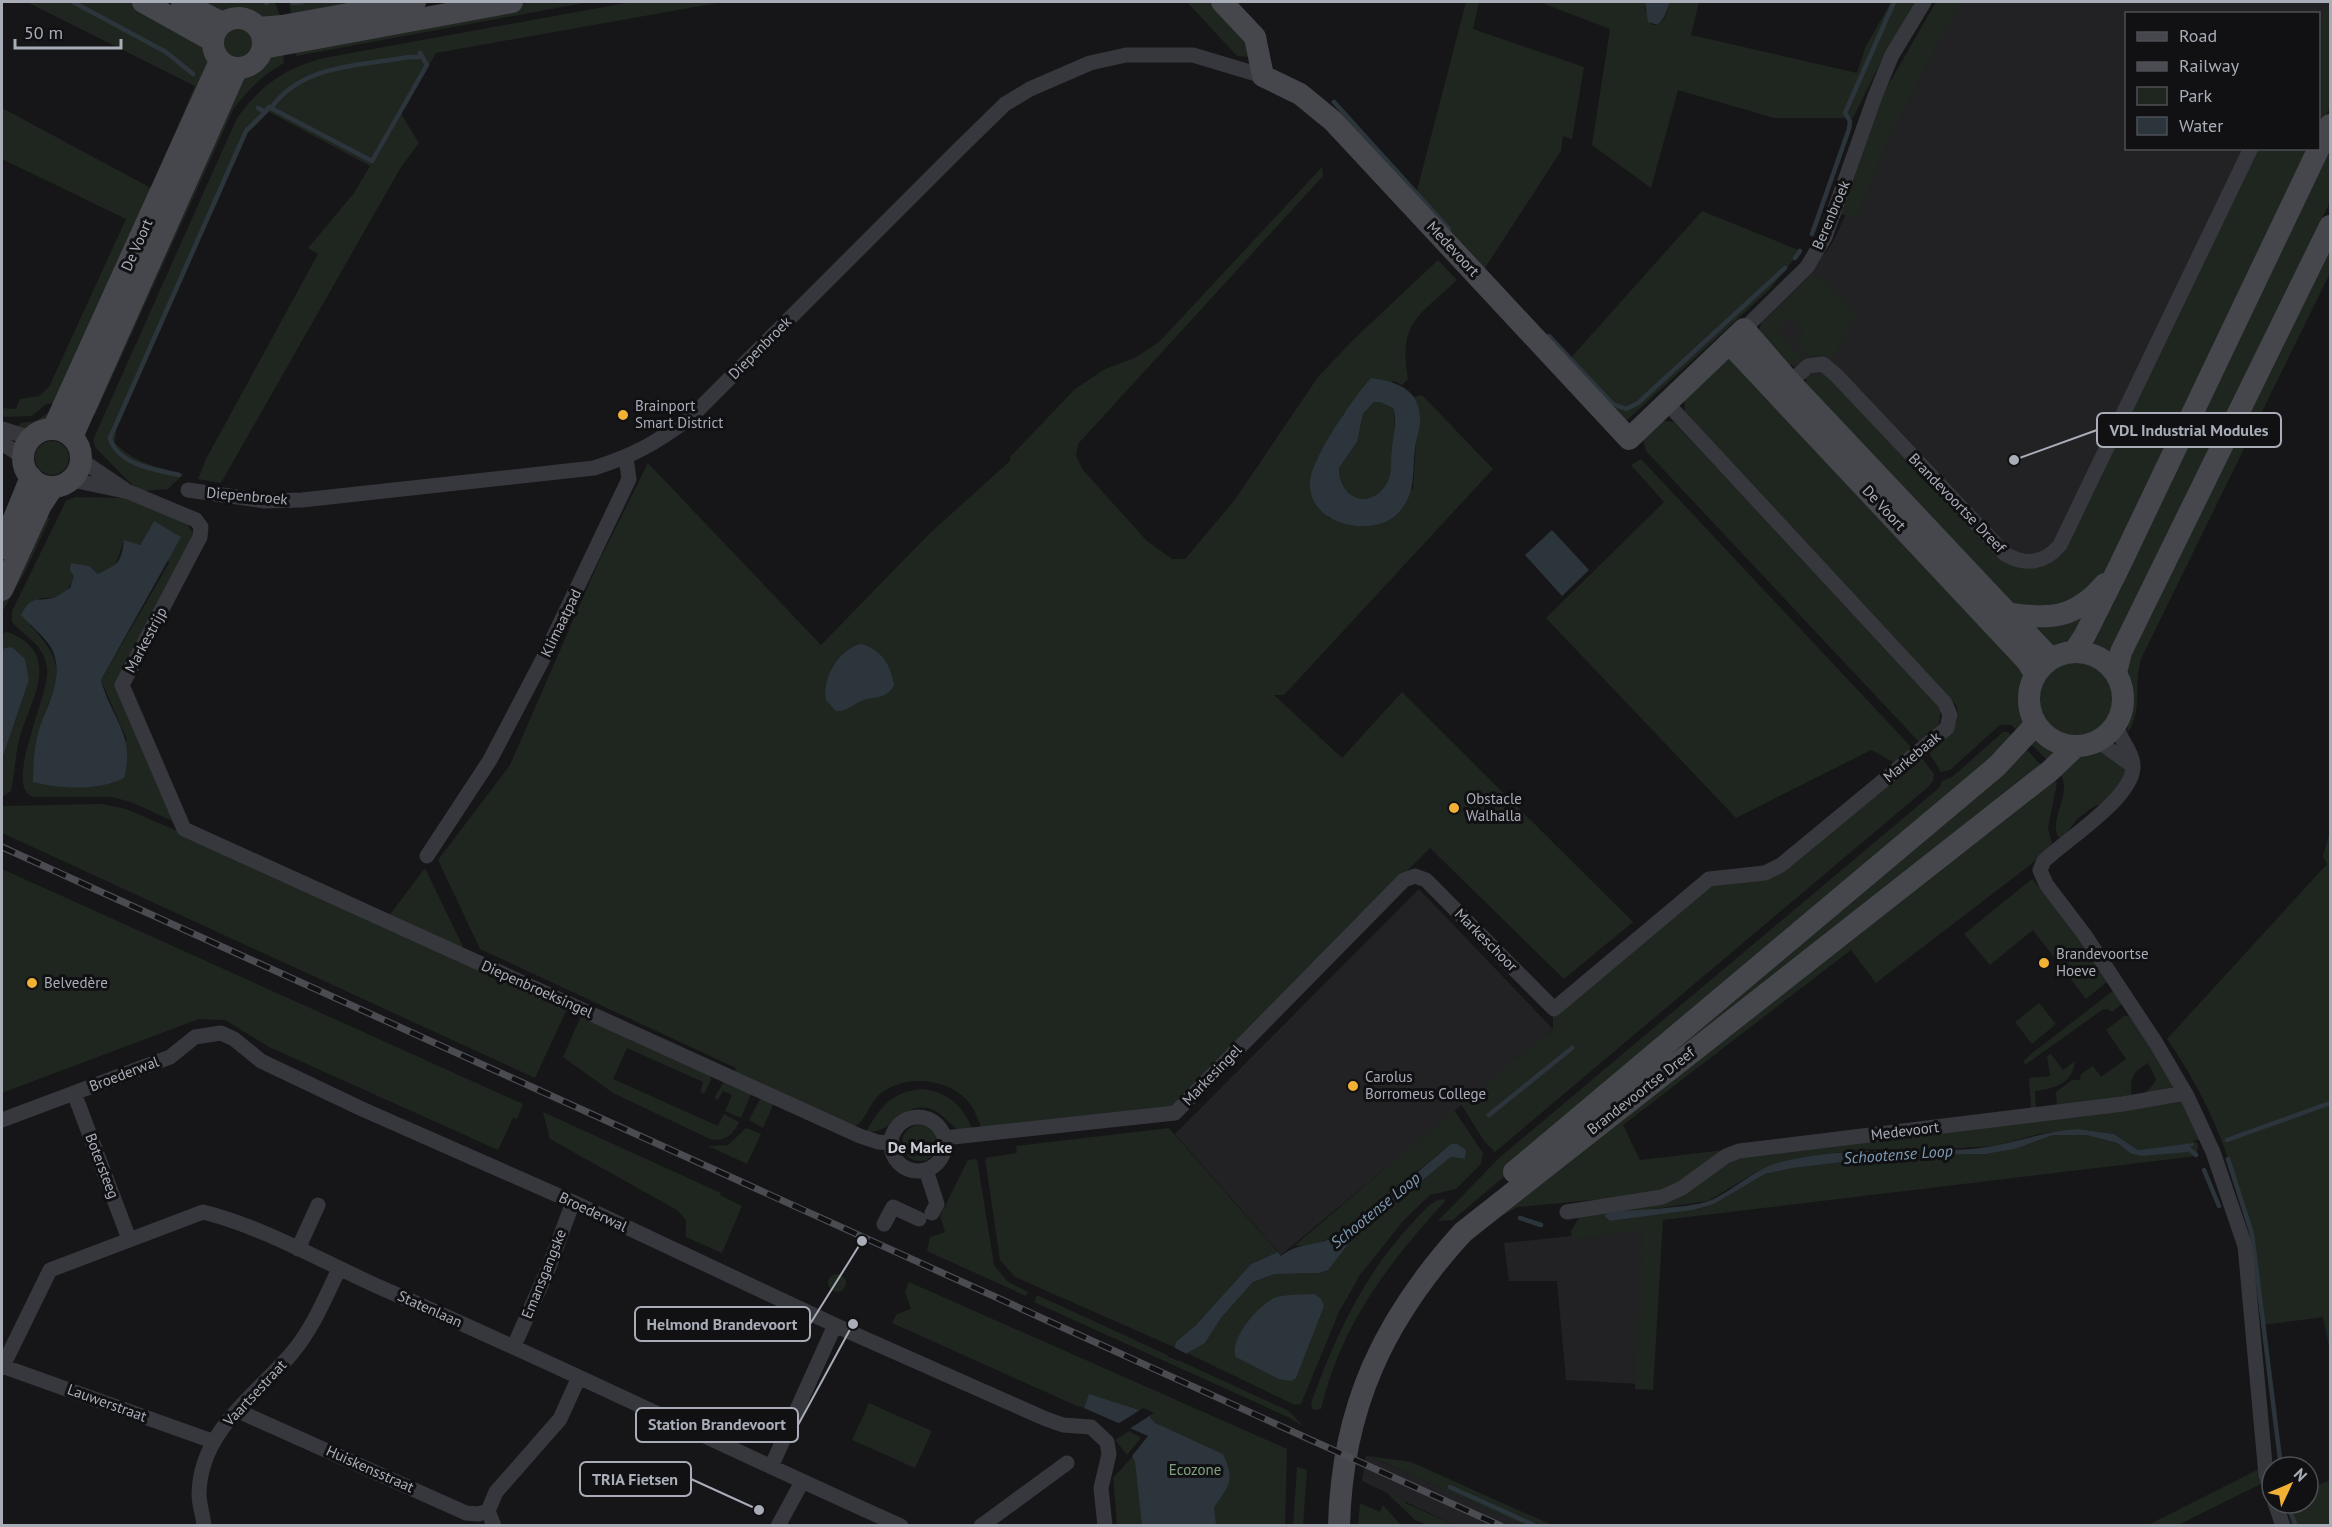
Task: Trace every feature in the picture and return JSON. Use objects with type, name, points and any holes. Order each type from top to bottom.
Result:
[{"type":"main road","points":[[143,2],[251,65],[257,61],[261,38],[246,18],[229,19],[223,48]]},
{"type":"main road","points":[[182,2],[223,48]]},
{"type":"main road","points":[[261,38],[282,27],[415,2]]},
{"type":"main road","points":[[261,38],[512,2]]},
{"type":"main road","points":[[1222,2],[1255,37],[1263,76]]},
{"type":"main road","name":"De Voort","points":[[63,433],[223,48]]},
{"type":"main road","name":"Medevoort","points":[[1263,76],[1300,94],[1333,121],[1629,439]]},
{"type":"main road","points":[[2320,148],[2331,125]]},
{"type":"main road","points":[[2319,150],[2085,635],[2074,652],[2043,667],[2029,701],[2036,724],[2053,740],[2075,747],[2098,741],[2116,725],[2124,699],[2116,673],[2121,652],[2331,226]]},
{"type":"main road","name":"De Voort","points":[[1737,336],[2027,661],[2043,667]]},
{"type":"main road","name":"Berenbroek","points":[[1629,439],[1737,336]]},
{"type":"main road","name":"De Voort","points":[[1784,388],[2007,613],[2043,667]]},
{"type":"main road","points":[[2,548],[28,457],[45,430],[63,433],[78,444],[69,476],[41,505],[2,590]]},
{"type":"main road","points":[[28,457],[37,483],[69,476]]},
{"type":"main road","points":[[2007,613],[2050,618],[2070,612],[2090,602],[2119,567]]},
{"type":"main road","points":[[2074,652],[2098,657],[2116,673]]},
{"type":"main road","name":"Brandevoortse Dreef","points":[[1326,1526],[1334,1447],[1356,1372],[1386,1310],[1419,1262],[1477,1203],[1997,766],[2036,724]]},
{"type":"main road","name":"Brandevoortse Dreef","points":[[1339,1526],[1341,1490],[1353,1421],[1376,1357],[1407,1300],[1463,1232],[2051,770],[2075,747]]},
{"type":"street","name":"Berenbroek","points":[[1737,336],[1807,267],[1825,237],[1875,96],[1893,55],[1924,2]]},
{"type":"street","name":"Diepenbroek","points":[[188,490],[265,501],[302,500],[594,468],[626,458],[653,445],[691,417],[957,150],[1005,104],[1030,89],[1090,63],[1126,55],[1193,56],[1263,76]]},
{"type":"street","name":"Brandevoortse Dreef","points":[[1784,388],[1808,366],[1823,364],[1837,376],[2005,554],[2018,562],[2035,561],[2052,555],[2061,545],[2250,150]]},
{"type":"street","name":"Markebaak","points":[[1554,1009],[1708,879],[1765,873],[1781,865],[1947,728],[1950,715],[1945,702],[1666,402]]},
{"type":"street","points":[[2,429],[28,457]]},
{"type":"street","points":[[2,443],[28,457]]},
{"type":"street","name":"Klimaatpad","points":[[427,856],[478,782],[544,657],[629,479],[626,458]]},
{"type":"street","points":[[69,476],[129,492]]},
{"type":"street","points":[[69,476],[129,492]]},
{"type":"street","name":"Markestrijp","points":[[129,492],[196,520],[201,527],[200,537],[122,685],[184,829]]},
{"type":"street","points":[[2116,725],[2133,766],[2129,783],[2116,800],[2059,846],[2044,861],[2040,870],[2046,885],[2084,934],[2156,1043],[2185,1093],[2213,1152],[2245,1246],[2264,1455]]},
{"type":"street","points":[[2098,741],[2133,766]]},
{"type":"street","name":"Diepenbroeksingel","points":[[184,829],[850,1131],[878,1142],[891,1143]]},
{"type":"street","name":"Markeschoor","points":[[1415,876],[1426,880],[1554,1009]]},
{"type":"street","name":"Markesingel","points":[[944,1138],[1175,1113],[1404,880],[1415,876]]},
{"type":"street","name":"Broederwal","points":[[2,1120],[170,1057],[195,1037],[220,1033],[234,1039],[261,1060],[362,1109],[573,1202],[835,1325],[1046,1419],[1063,1425],[1087,1425],[1097,1430],[1107,1442],[1109,1454],[1102,1480],[1105,1526]]},
{"type":"street","name":"Botersteeg","points":[[74,1093],[129,1239]]},
{"type":"street","name":"Medevoort","points":[[1567,1212],[1662,1197],[1682,1188],[1726,1156],[1739,1151],[2123,1104],[2185,1093]]},
{"type":"street","points":[[913,1118],[931,1120],[942,1132],[944,1138],[942,1157],[926,1170],[912,1171],[899,1164],[892,1152],[891,1143],[897,1126],[913,1118]]},
{"type":"street","points":[[884,1224],[893,1207],[926,1216],[937,1204],[926,1170]]},
{"type":"street","name":"Emansgangske","points":[[514,1346],[549,1267],[573,1202]]},
{"type":"street","points":[[298,1250],[318,1205]]},
{"type":"street","name":"Statenlaan","points":[[2,1367],[50,1270],[203,1212],[220,1216],[514,1346],[802,1482],[901,1526]]},
{"type":"street","name":"Vaartsestraat","points":[[204,1526],[199,1495],[202,1472],[212,1442],[229,1418],[296,1348],[314,1320],[339,1269]]},
{"type":"street","points":[[771,1467],[835,1325]]},
{"type":"street","name":"Lauwerstraat","points":[[2,1367],[212,1442]]},
{"type":"street","points":[[491,1518],[496,1492],[560,1419],[579,1377]]},
{"type":"street","name":"Huiskensstraat","points":[[238,1411],[466,1513],[491,1518]]},
{"type":"street","points":[[981,1526],[1067,1463]]},
{"type":"street","points":[[778,1526],[802,1482]]},
{"type":"shaded area","points":[[1944,2],[2330,2],[2320,85],[2320,12],[2125,12],[2125,150],[2292,150],[2091,565],[2008,589],[1761,333],[1761,321],[1809,275],[1833,242]]},
{"type":"shaded area","name":"Carolus Borromeus College","points":[[1419,889],[1553,1029],[1281,1255],[1175,1134]]},
{"type":"shaded area","points":[[1647,1228],[1640,1384],[1566,1380],[1557,1281],[1509,1281],[1504,1243]]},
{"type":"shaded area","points":[[1366,1455],[1522,1525],[1454,1525],[1362,1481]]},
{"type":"green space","points":[[27,2],[135,2],[202,43],[209,66],[55,403],[46,404],[32,416],[2,417],[2,408],[16,409],[20,399],[39,396],[49,387],[126,219],[2,159],[2,108],[151,188],[195,86]]},
{"type":"green space","points":[[189,2],[275,2],[282,21],[258,17],[243,10],[218,12]]},
{"type":"green space","points":[[289,2],[393,2],[292,20]]},
{"type":"green space","points":[[531,2],[589,2],[296,56],[295,47]]},
{"type":"green space","points":[[631,2],[723,2],[436,53],[401,114],[419,143],[401,167],[221,483],[198,479],[206,459],[318,254],[308,248],[354,193],[370,166],[269,112],[248,133],[116,430],[115,443],[130,455],[147,463],[184,474],[168,489],[144,491],[131,484],[95,447],[93,440],[236,120],[265,87],[287,72],[329,57]]},
{"type":"green space","points":[[1187,2],[1211,2],[1250,46],[1249,57],[1237,56]]},
{"type":"green space","points":[[1466,2],[1479,2],[1473,29],[1584,67],[1572,139],[1563,136],[1561,151],[1483,271],[1415,198]]},
{"type":"green space","points":[[1539,2],[1645,2],[1645,10],[1652,25],[1658,25],[1665,17],[1670,2],[1699,2],[1691,35],[1857,73],[1865,48],[1891,2],[1916,2],[1887,50],[1853,118],[1774,118],[1678,90],[1651,188],[1592,145],[1610,29]]},
{"type":"green space","points":[[1936,2],[1960,2],[1890,134],[1856,218],[1841,214],[1880,99]]},
{"type":"green space","points":[[2330,2],[2330,107],[2320,130],[2320,23]]},
{"type":"green space","points":[[238,26],[250,31],[255,43],[250,55],[238,60],[226,55],[221,43],[226,31]]},
{"type":"green space","points":[[277,53],[283,53],[284,63],[256,84],[233,110],[95,415],[87,412],[238,83]]},
{"type":"green space","points":[[2330,138],[2330,202],[2113,659],[2087,646]]},
{"type":"green space","points":[[2258,150],[2311,150],[2105,577],[2076,604],[2017,608],[1806,387],[1806,381],[1814,373],[1826,375],[2018,565],[2073,534]]},
{"type":"green space","points":[[1322,167],[1323,176],[1078,444],[1076,456],[1083,470],[1147,541],[1172,559],[1185,559],[1234,501],[1318,377],[1353,340],[1438,260],[1457,280],[1422,312],[1409,332],[1406,345],[1408,379],[1402,385],[1394,381],[1343,414],[1321,453],[1310,481],[1329,518],[1352,524],[1374,525],[1413,488],[1416,441],[1420,427],[1420,414],[1414,397],[1422,395],[1493,469],[1284,695],[1274,695],[1342,758],[1402,692],[1633,922],[1564,979],[1430,848],[1171,1106],[982,1129],[967,1100],[948,1087],[925,1081],[901,1083],[880,1094],[862,1120],[854,1127],[733,1073],[736,1068],[480,949],[438,860],[510,765],[599,561],[648,463],[821,645],[929,534],[1010,461],[1010,457],[1075,389],[1105,369],[1135,358],[1160,341]]},
{"type":"green space","points":[[1702,211],[1801,251],[1769,290],[1625,422],[1568,361]]},
{"type":"green space","points":[[2330,242],[2330,273],[2141,659],[2137,706],[2127,734],[2130,699],[2124,672],[2125,653]]},
{"type":"green space","points":[[1811,275],[1822,278],[1856,314],[1833,359],[1822,355],[1809,356],[1795,341],[1804,333],[1790,318],[1776,331],[1803,359],[1789,366],[1759,333],[1760,326]]},
{"type":"green space","points":[[1730,357],[2019,656],[2027,680],[2024,698],[2026,719],[2021,734],[2011,725],[2000,725],[1950,770],[1941,772],[1929,753],[1946,738],[1955,726],[1958,713],[1956,705],[1685,413],[1684,391]]},
{"type":"green space","points":[[1374,402],[1380,402],[1393,408],[1395,424],[1393,459],[1385,486],[1371,498],[1363,499],[1349,493],[1344,487],[1339,468],[1357,442],[1363,414]]},
{"type":"green space","points":[[52,410],[46,424],[31,429],[16,428],[21,423],[36,421]]},
{"type":"green space","points":[[1661,420],[1674,422],[1941,709],[1938,728],[1920,743],[1646,451],[1643,439]]},
{"type":"green space","points":[[52,441],[64,446],[69,458],[64,470],[52,475],[40,470],[35,458],[40,446]]},
{"type":"green space","points":[[1641,459],[1913,749],[1895,763],[1871,750],[1736,818],[1546,618],[1664,502],[1631,465]]},
{"type":"green space","points":[[75,497],[127,498],[187,524],[193,533],[192,543],[116,682],[177,823],[131,802],[111,797],[35,797],[26,791],[23,778],[24,761],[42,698],[47,668],[38,647],[12,622],[12,611],[66,501]],"holes":[[[154,521],[169,563],[101,680],[127,740],[33,782],[36,740],[52,695],[56,672],[51,651],[30,625],[39,598],[62,595],[70,586],[79,566],[89,566],[98,574],[114,568],[124,541],[140,545]]]},
{"type":"green space","points":[[41,514],[50,518],[25,572],[2,612],[2,601]]},
{"type":"green space","points":[[2090,606],[2066,647],[2050,647],[2022,619]]},
{"type":"green space","points":[[8,632],[25,641],[35,653],[39,666],[39,680],[19,740],[11,791],[2,797],[2,759],[29,680],[25,660],[12,647],[4,648],[2,654],[2,633]]},
{"type":"green space","points":[[2077,660],[2092,663],[2109,677],[2116,699],[2113,714],[2099,731],[2077,738],[2062,735],[2045,721],[2038,699],[2041,684],[2055,667]]},
{"type":"green space","points":[[2003,732],[2008,732],[2017,741],[1453,1220],[1438,1221],[1499,1158],[1939,788],[1942,781],[1952,777]]},
{"type":"green space","points":[[2036,736],[2060,751],[2051,764],[2029,742]]},
{"type":"green space","points":[[2024,747],[2045,769],[1476,1209],[2001,769]]},
{"type":"green space","points":[[2098,749],[2125,769],[2126,775],[2108,801],[2093,807],[2077,819],[2063,838],[2058,837],[2056,822],[2064,790],[2061,775],[2083,752]]},
{"type":"green space","points":[[1921,757],[1934,774],[1933,781],[1927,788],[1495,1152],[1484,1141],[1461,1104],[1553,1029],[1553,1016],[1707,887],[1769,878]]},
{"type":"green space","points":[[2051,775],[2057,783],[2048,828],[2052,843],[2043,855],[1876,983],[1851,950],[1623,1125],[1640,1160],[1741,1148],[1726,1154],[1679,1187],[1656,1194],[1518,1207],[1496,1219],[1465,1246],[1467,1232],[1480,1221]]},
{"type":"green space","points":[[102,804],[126,809],[182,833],[567,1009],[535,1078],[2,833],[2,806]]},
{"type":"green space","points":[[2330,831],[2330,1351],[2323,1317],[2264,1325],[2252,1248],[2234,1176],[2207,1107],[2167,1039],[2327,864],[2323,856]]},
{"type":"green space","points":[[425,868],[466,953],[388,917]]},
{"type":"green space","points":[[2,869],[523,1104],[517,1119],[513,1118],[498,1150],[269,1047],[225,1020],[199,1019],[2,1093]]},
{"type":"green space","points":[[2032,879],[2081,937],[2107,982],[2086,999],[2033,930],[1990,965],[1964,934]]},
{"type":"green space","points":[[2114,990],[2123,1003],[2112,1012],[2107,1009],[2102,1010],[2025,1065],[2024,1061],[2031,1054]]},
{"type":"green space","points":[[2039,1003],[2056,1024],[2032,1044],[2015,1022]]},
{"type":"green space","points":[[581,1016],[710,1075],[711,1080],[704,1094],[700,1092],[703,1082],[627,1048],[613,1079],[718,1126],[724,1114],[739,1122],[734,1131],[724,1138],[710,1139],[613,1093],[563,1057]]},
{"type":"green space","points":[[2124,1016],[2129,1016],[2169,1077],[2203,1140],[2193,1140],[2198,1144],[2197,1156],[1663,1220],[1653,1390],[1635,1389],[1643,1230],[1572,1239],[1571,1231],[1581,1214],[1659,1201],[1736,1157],[2057,1108],[2056,1092],[2072,1080],[2080,1080],[2081,1074],[2093,1066],[2101,1077],[2126,1059],[2106,1030]],"holes":[[[2148,1063],[2156,1079],[2147,1091],[2132,1098],[2133,1077]],[[2078,1129],[2114,1134],[2138,1150],[2194,1144],[2188,1147],[2188,1151],[2130,1153],[2117,1143],[2086,1135],[2053,1135],[2015,1149],[1986,1154],[1903,1155],[1793,1168],[1765,1174],[1714,1204],[1693,1210],[1610,1221],[1604,1216],[1708,1201],[1756,1172],[1798,1158],[1866,1149],[1926,1150],[1995,1146],[2039,1134]]]},
{"type":"green space","points":[[2051,1054],[2063,1070],[2075,1061],[2074,1069],[2062,1084],[2035,1091],[2036,1108],[2031,1109],[2029,1078],[2050,1076],[2047,1056]]},
{"type":"green space","points":[[724,1082],[751,1094],[741,1118],[725,1111],[732,1095],[723,1091],[718,1100],[714,1098]]},
{"type":"green space","points":[[923,1089],[940,1093],[954,1102],[964,1113],[972,1129],[959,1130],[937,1112],[923,1108],[906,1112],[884,1128],[866,1132],[876,1115],[888,1102],[903,1093]]},
{"type":"green space","points":[[760,1099],[774,1103],[763,1128],[749,1120]]},
{"type":"green space","points":[[1454,1110],[1483,1153],[1481,1164],[1456,1189],[1430,1195],[1404,1220],[1360,1275],[1339,1312],[1301,1404],[1295,1405],[1187,1353],[1205,1343],[1221,1318],[1253,1282],[1275,1274],[1319,1273],[1327,1270],[1353,1238],[1447,1160],[1451,1157],[1465,1159],[1451,1144],[1338,1235],[1314,1245],[1294,1246]]},
{"type":"green space","points":[[543,1112],[721,1193],[720,1195],[742,1206],[722,1253],[686,1237],[686,1220],[677,1210],[550,1139]]},
{"type":"green space","points":[[920,1125],[933,1130],[938,1143],[933,1156],[920,1161],[907,1156],[902,1143],[907,1130]]},
{"type":"green space","points":[[746,1128],[761,1134],[747,1164],[708,1146],[728,1145]]},
{"type":"green space","points":[[1169,1128],[1278,1252],[1251,1264],[1196,1325],[1176,1342],[1174,1347],[1015,1277],[1000,1260],[985,1158],[1017,1153],[1016,1146]]},
{"type":"green space","points":[[977,1159],[994,1265],[1007,1281],[1028,1292],[1026,1296],[927,1251],[930,1237],[945,1232],[940,1216],[968,1160]]},
{"type":"green space","points":[[1444,1199],[1445,1201],[1386,1272],[1370,1296],[1341,1349],[1321,1409],[1313,1410],[1311,1403],[1341,1329],[1366,1283],[1397,1240],[1415,1220],[1431,1204]]},
{"type":"green space","points":[[837,1274],[843,1277],[846,1283],[843,1289],[837,1292],[831,1289],[828,1283],[831,1277]]},
{"type":"green space","name":"Ecozone","points":[[909,1282],[1287,1449],[1285,1525],[1117,1525],[1113,1478],[1152,1435],[1086,1405],[1084,1408],[1077,1406],[892,1323],[897,1314],[911,1309],[905,1292]]},
{"type":"green space","points":[[1037,1295],[1289,1411],[1303,1426],[1290,1418],[1034,1302]]},
{"type":"green space","points":[[869,1403],[932,1431],[915,1468],[852,1440]]},
{"type":"green space","points":[[1129,1431],[1141,1438],[1127,1455],[1115,1440]]},
{"type":"green space","points":[[1369,1456],[1411,1462],[1552,1525],[1522,1525]]},
{"type":"green space","points":[[1297,1467],[1307,1470],[1303,1525],[1293,1525]]},
{"type":"green space","points":[[2260,1469],[2260,1484],[2178,1525],[2146,1526]]},
{"type":"green space","points":[[2330,1480],[2330,1525],[2292,1525],[2288,1515],[2320,1515],[2320,1484]]},
{"type":"green space","points":[[1386,1492],[1454,1525],[1428,1525],[1415,1520]]},
{"type":"green space","points":[[1360,1503],[1380,1512],[1383,1505],[1401,1525],[1358,1525]]},
{"type":"water","points":[[1645,2],[1670,2],[1658,25],[1648,22]]},
{"type":"water","points":[[1371,378],[1391,382],[1407,390],[1417,403],[1420,424],[1412,487],[1406,503],[1389,520],[1376,525],[1360,526],[1345,524],[1320,510],[1312,498],[1310,483],[1312,472],[1325,444],[1344,413]],"holes":[[[1374,402],[1380,402],[1393,408],[1395,419],[1391,468],[1385,486],[1371,498],[1363,499],[1349,493],[1344,487],[1339,468],[1357,442],[1363,414]]]},
{"type":"water","points":[[154,521],[181,537],[101,680],[125,738],[127,763],[124,778],[103,785],[80,788],[33,782],[36,740],[54,687],[56,666],[55,656],[50,646],[21,615],[31,601],[53,598],[70,588],[74,576],[70,570],[71,563],[89,566],[98,574],[110,568],[119,559],[124,540],[140,545]]},
{"type":"water","points":[[1552,530],[1589,570],[1562,596],[1525,555]]},
{"type":"water","points":[[861,644],[868,646],[884,659],[894,685],[885,695],[836,711],[826,700],[825,691],[830,674],[839,658]]},
{"type":"water","points":[[12,647],[25,659],[29,680],[2,759],[2,654],[4,648]]},
{"type":"water","points":[[2078,1129],[2114,1134],[2138,1150],[2194,1143],[2194,1145],[2189,1147],[2188,1152],[2141,1156],[2130,1153],[2117,1143],[2086,1135],[2053,1135],[2015,1149],[1986,1154],[1903,1155],[1793,1168],[1765,1174],[1714,1204],[1693,1210],[1610,1221],[1604,1216],[1609,1212],[1675,1207],[1709,1201],[1771,1165],[1805,1157],[1852,1152],[1971,1149]]},
{"type":"water","points":[[1451,1144],[1457,1144],[1466,1150],[1465,1159],[1451,1157],[1447,1160],[1353,1238],[1328,1270],[1319,1273],[1275,1274],[1253,1282],[1221,1318],[1205,1343],[1175,1360],[1171,1359],[1176,1342],[1196,1325],[1251,1264],[1278,1252],[1281,1256],[1296,1248],[1325,1241],[1340,1234],[1383,1202]]},
{"type":"water","points":[[1315,1294],[1324,1306],[1296,1378],[1291,1381],[1279,1379],[1236,1357],[1235,1350],[1241,1332],[1262,1306],[1277,1297]]},
{"type":"water","points":[[1089,1394],[1151,1414],[1150,1418],[1155,1423],[1223,1454],[1230,1476],[1224,1493],[1214,1507],[1216,1525],[1142,1525],[1135,1461],[1132,1456],[1148,1436],[1084,1408]]},
{"type":"pier","points":[[1171,1346],[1189,1355],[1178,1361],[1168,1357]]},
{"type":"pier","points":[[1143,1408],[1154,1413],[1129,1429],[1118,1424]]},
{"type":"waterway","points":[[73,2],[166,52],[193,74]]},
{"type":"waterway","points":[[293,3],[303,2]]},
{"type":"waterway","points":[[1812,234],[1849,129],[1850,121],[1845,113],[1894,2]]},
{"type":"waterway","points":[[258,108],[265,112],[269,107],[372,161],[427,65],[420,53]]},
{"type":"waterway","points":[[271,108],[284,94],[315,75],[352,65],[421,57]]},
{"type":"waterway","points":[[1334,102],[1449,229]]},
{"type":"waterway","points":[[179,475],[149,468],[129,460],[114,447],[110,438],[246,131],[265,112]]},
{"type":"waterway","points":[[1795,258],[1800,251]]},
{"type":"waterway","points":[[1549,336],[1613,404],[1626,409],[1638,403],[1785,268]]},
{"type":"waterway","points":[[1489,1115],[1572,1048]]},
{"type":"waterway","name":"Schootense Loop","points":[[2227,1140],[2330,1103]]},
{"type":"waterway","points":[[2186,1146],[2196,1155]]},
{"type":"waterway","points":[[2228,1159],[2252,1234],[2280,1455]]},
{"type":"waterway","points":[[2204,1170],[2219,1206]]},
{"type":"waterway","name":"Schootense Loop","points":[[1520,1218],[1541,1225]]},
{"type":"waterway","points":[[1450,1487],[1536,1526]]},
{"type":"waterway","points":[[2292,1515],[2296,1526]]},
{"type":"railway","points":[[2,847],[1501,1526]]},
{"type":"place","name":"Brainport Smart District","points":[[623,415]]},
{"type":"place","name":"VDL Industrial Modules","points":[[2014,460]]},
{"type":"place","name":"Obstacle Walhalla","points":[[1454,808]]},
{"type":"place","name":"Brandevoortse Hoeve","points":[[2044,963]]},
{"type":"place","name":"Belvedère","points":[[32,983]]},
{"type":"place","name":"Carolus Borromeus College","points":[[1353,1086]]},
{"type":"place","name":"Helmond Brandevoort","points":[[862,1241]]},
{"type":"place","name":"Station Brandevoort","points":[[853,1324]]},
{"type":"place","name":"TRIA Fietsen","points":[[759,1510]]},
{"type":"district","name":"De Marke","points":[[920,1147]]}]
